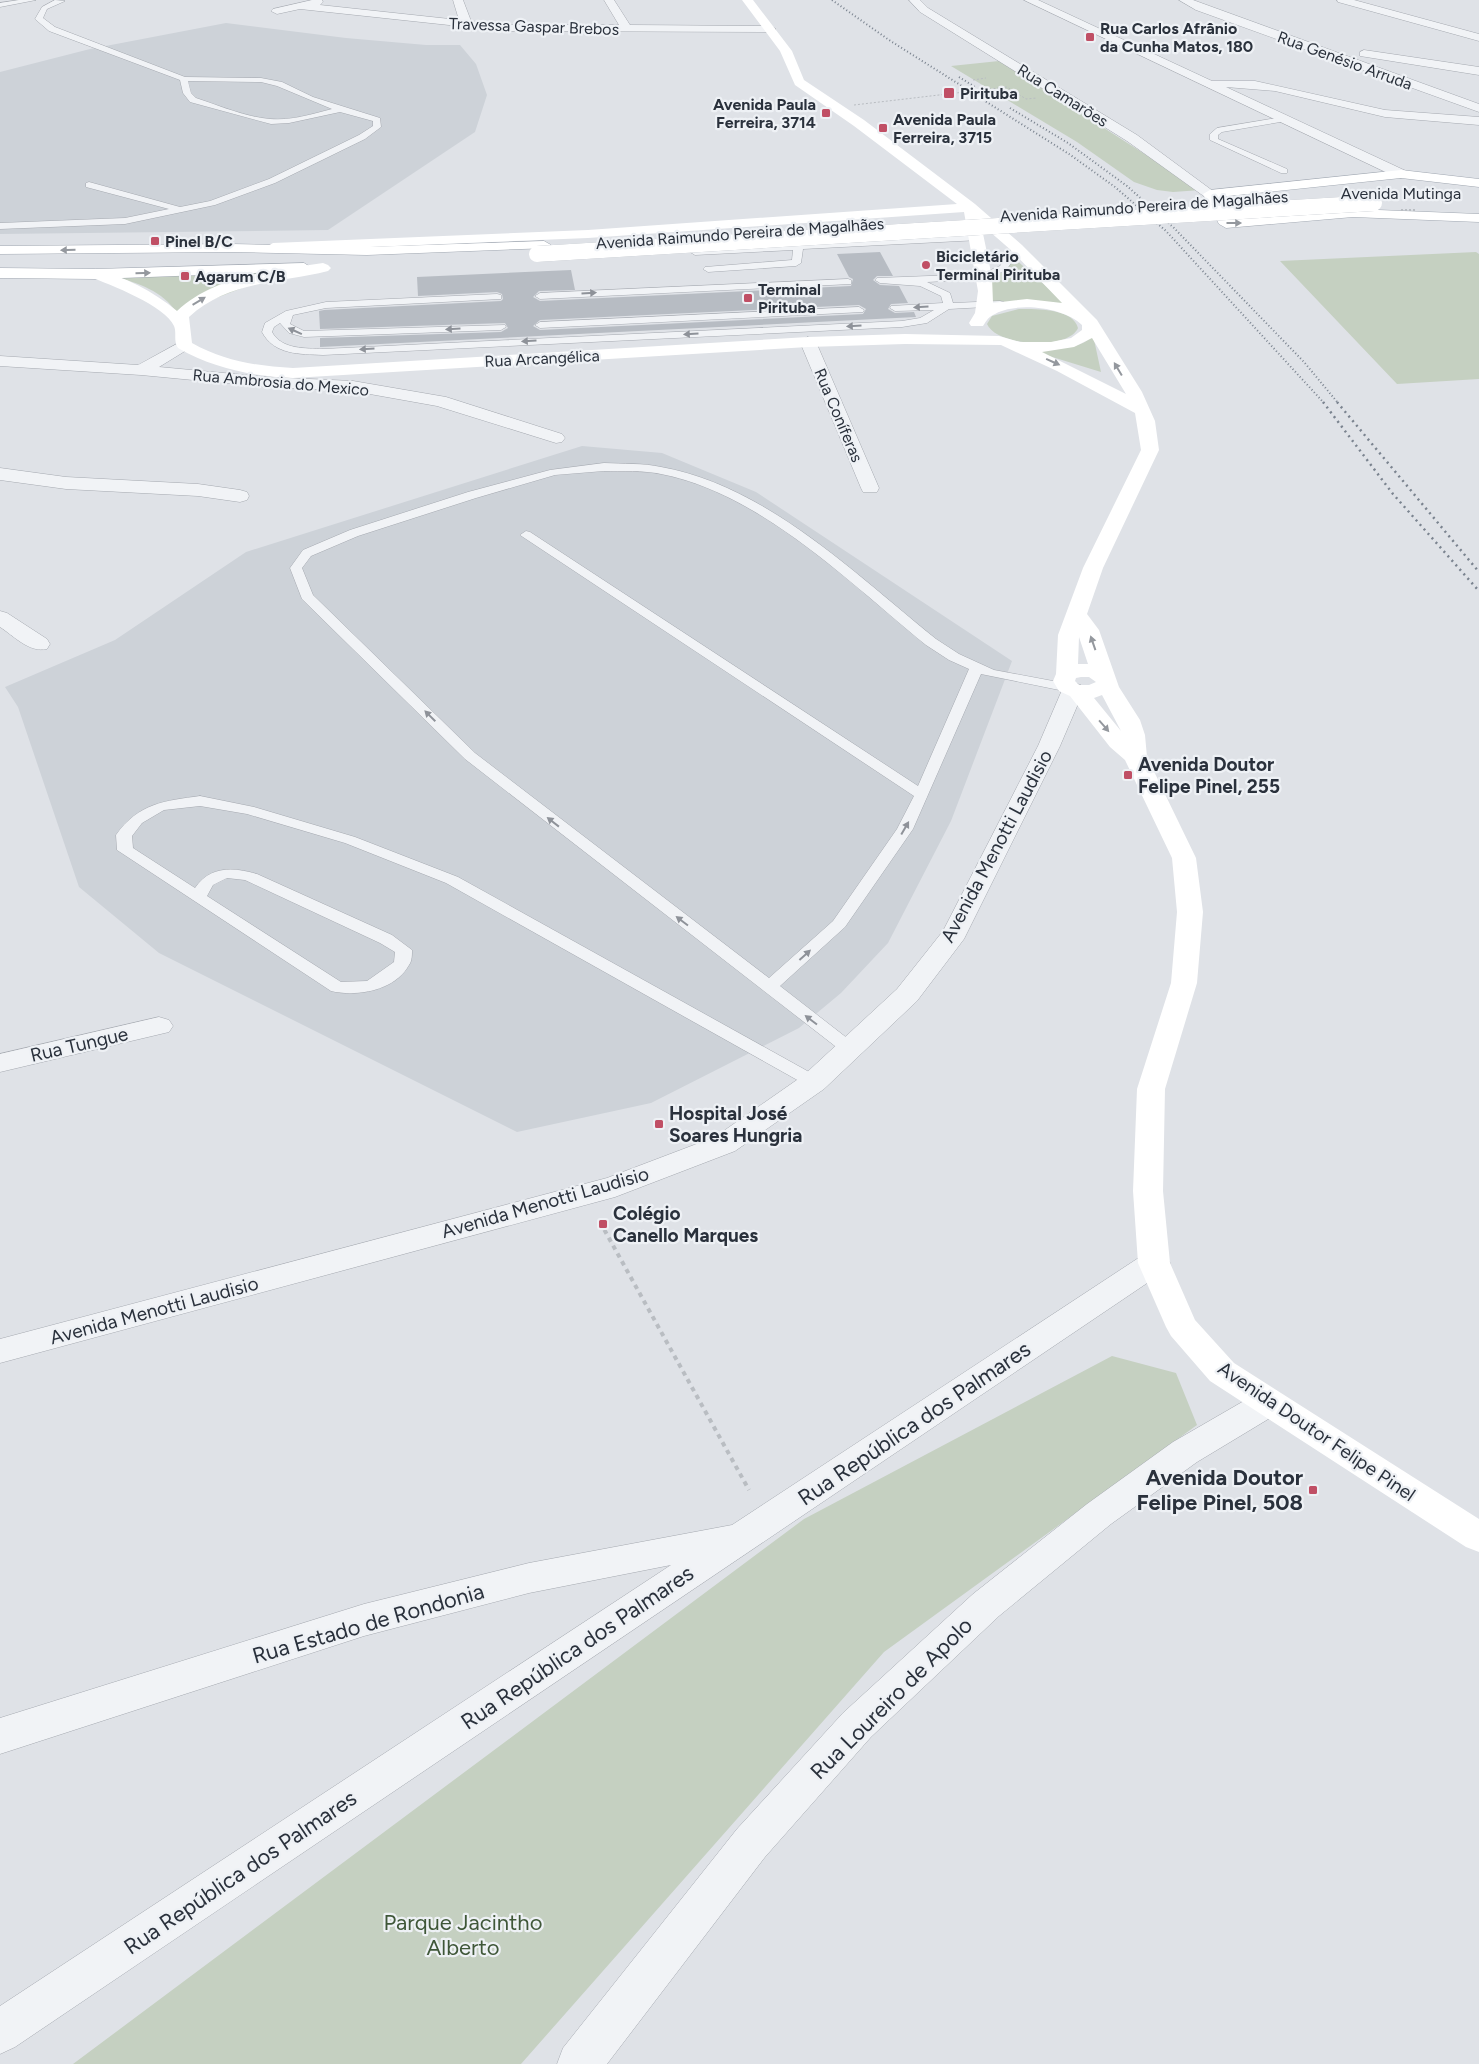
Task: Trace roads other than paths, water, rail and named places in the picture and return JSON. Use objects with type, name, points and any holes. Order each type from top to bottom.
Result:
[{"type":"main road","points":[[747,0],[786,51],[799,82],[859,123],[970,207],[1017,248],[1088,320],[1143,411],[1148,430],[1150,450],[1093,568],[1069,635],[1072,686],[1095,691],[1104,680]]},
{"type":"main road","points":[[1386,190],[1401,174]]},
{"type":"main road","points":[[1479,183],[1401,174],[1210,194],[1226,224],[1354,214],[1479,218]]},
{"type":"main road","points":[[1386,190],[1479,183]]},
{"type":"main road","name":"Avenida Mutinga","points":[[1322,193],[1386,190]]},
{"type":"main road","name":"Avenida Mutinga","points":[[1444,193],[1479,192]]},
{"type":"main road","name":"Avenida Raimundo Pereira de Magalhães","points":[[0,273],[95,274],[323,268],[540,249],[1122,210],[1322,193]]},
{"type":"main road","name":"Avenida Mutinga","points":[[540,249],[1374,203],[1425,204],[1479,209]]},
{"type":"main road","points":[[970,207],[983,276],[982,313],[987,335],[1063,367],[1143,411]]},
{"type":"main road","points":[[230,248],[578,234],[970,207]]},
{"type":"main road","points":[[181,323],[158,301],[145,293],[84,269],[87,263],[102,256],[187,248]]},
{"type":"main road","name":"Avenida Raimundo Pereira de Magalhães","points":[[0,250],[230,248],[368,251],[540,249]]},
{"type":"main road","points":[[184,345],[181,316],[187,308],[211,294],[256,280],[323,268]]},
{"type":"main road","name":"Rua Arcangélica","points":[[184,345],[205,358],[254,371],[293,373],[808,342],[905,339],[1004,342],[1031,346],[1064,344],[1087,336],[1090,332],[1088,320],[1064,308],[1018,304],[982,313],[941,333],[905,339]]},
{"type":"main road","name":"Avenida Doutor Felipe Pinel","points":[[1077,614],[1088,630],[1104,680],[1131,723],[1136,738],[1135,757]]},
{"type":"main road","name":"Avenida Doutor Felipe Pinel","points":[[1072,686],[1109,731],[1135,757],[1184,858],[1190,912],[1184,983],[1152,1089],[1148,1190],[1154,1263],[1182,1327],[1222,1372],[1479,1537]]},
{"type":"street","points":[[277,11],[327,0]]},
{"type":"street","points":[[609,0],[627,29]]},
{"type":"street","name":"Rua Camarões","points":[[914,0],[924,10],[1132,138],[1210,194]]},
{"type":"street","points":[[1029,0],[1401,174]]},
{"type":"street","name":"Rua Genésio Arruda","points":[[1184,0],[1200,8],[1306,47],[1479,108]]},
{"type":"street","points":[[1342,0],[1479,38]]},
{"type":"street","points":[[462,1],[468,25]]},
{"type":"street","name":"Travessa Gaspar Brebos","points":[[300,6],[468,25],[543,30],[770,30]]},
{"type":"street","points":[[1306,47],[1479,70]]},
{"type":"street","points":[[1153,58],[1251,83],[1280,87],[1373,111],[1423,118],[1479,121]]},
{"type":"street","points":[[1209,84],[1251,83]]},
{"type":"street","name":"Rua Coníferas","points":[[808,342],[870,488]]},
{"type":"street","points":[[141,370],[184,345]]},
{"type":"street","name":"Rua Ambrosia do Mexico","points":[[0,361],[141,370],[266,382],[353,386],[440,401],[556,438]]},
{"type":"street","points":[[322,371],[353,386]]},
{"type":"street","points":[[0,474],[66,483],[198,490],[240,496]]},
{"type":"street","points":[[0,493],[66,483]]},
{"type":"street","points":[[0,617],[39,644]]},
{"type":"street","name":"Avenida Menotti Laudisio","points":[[0,1351],[615,1186],[725,1144],[814,1082],[850,1049],[907,995],[955,933],[1049,746],[1072,686]]},
{"type":"street","name":"Rua Tungue","points":[[0,1062],[159,1026]]},
{"type":"street","name":"Rua República dos Palmares","points":[[0,2032],[1154,1263]]},
{"type":"street","name":"Rua Loureiro de Apolo","points":[[579,2064],[750,1842],[857,1725],[986,1605],[1099,1514],[1185,1452],[1268,1403]]},
{"type":"street","name":"Rua Estado de Rondonia","points":[[0,1736],[364,1620],[529,1578],[755,1528]]},
{"type":"lane","points":[[0,6],[33,0]]},
{"type":"lane","points":[[0,226],[125,221],[212,203],[272,181],[362,137],[377,127],[377,120],[310,99],[279,84],[261,80],[184,79],[52,29],[39,18],[44,8],[62,2],[58,0]]},
{"type":"lane","points":[[184,79],[187,93],[193,100],[255,119],[289,121],[341,110]]},
{"type":"lane","points":[[1283,119],[1220,130],[1214,134],[1214,140],[1284,172]]},
{"type":"lane","points":[[89,185],[183,210]]},
{"type":"lane","points":[[695,252],[977,238]]},
{"type":"lane","points":[[708,269],[796,262],[798,247]]},
{"type":"lane","points":[[880,280],[983,276],[1003,268],[1017,248]]},
{"type":"lane","points":[[896,280],[934,286],[946,295],[948,305]]},
{"type":"lane","points":[[540,296],[848,282]]},
{"type":"lane","points":[[497,298],[326,305],[290,313],[269,325],[267,332],[269,337],[285,347],[303,351],[323,352],[902,324],[923,321],[936,315],[948,305]]},
{"type":"lane","points":[[895,308],[948,305],[982,313]]},
{"type":"lane","points":[[540,325],[859,310]]},
{"type":"lane","points":[[290,313],[285,320],[285,325],[293,331],[304,334],[501,327]]},
{"type":"lane","points":[[850,1049],[470,756],[307,596],[296,568],[308,553],[354,533],[472,495],[554,472],[604,467],[660,470],[694,479],[737,498],[786,525],[931,642],[954,657],[990,673],[1072,686]]},
{"type":"lane","points":[[526,535],[922,795]]},
{"type":"lane","points":[[769,987],[839,924],[904,829],[922,795],[977,667]]},
{"type":"lane","points":[[199,896],[203,884],[216,876],[236,872],[251,877],[386,939],[404,950],[402,964],[384,981],[362,988],[338,987],[125,850],[124,834],[137,820],[160,806],[200,801],[249,810],[350,840],[452,880],[814,1082]]},
{"type":"railway","points":[[832,0],[889,40],[965,88]]},
{"type":"railway","points":[[959,77],[975,87]]},
{"type":"railway","points":[[977,96],[1069,154],[1115,187],[1166,231],[1324,403]]},
{"type":"railway","points":[[1010,108],[1068,143],[1127,186],[1174,228],[1304,362],[1338,403]]},
{"type":"railway","points":[[1323,402],[1393,494],[1479,591]]},
{"type":"railway","points":[[1337,402],[1479,572]]},
{"type":"place","name":"Rua Carlos Afrânio da Cunha Matos, 180","points":[[1090,37]]},
{"type":"place","name":"Pirituba","points":[[949,93]]},
{"type":"place","name":"Avenida Paula Ferreira, 3714","points":[[826,113]]},
{"type":"place","name":"Avenida Paula Ferreira, 3715","points":[[883,128]]},
{"type":"place","name":"Pinel B/C","points":[[155,241]]},
{"type":"place","name":"Bicicletário Terminal Pirituba","points":[[926,265]]},
{"type":"place","name":"Agarum C/B","points":[[185,276]]},
{"type":"place","name":"Terminal Pirituba","points":[[748,298]]},
{"type":"place","name":"Avenida Doutor Felipe Pinel, 255","points":[[1128,775]]},
{"type":"place","name":"Hospital José Soares Hungria","points":[[659,1124]]},
{"type":"place","name":"Colégio Canello Marques","points":[[603,1224]]},
{"type":"place","name":"Avenida Doutor Felipe Pinel, 508","points":[[1313,1490]]},
{"type":"park label","name":"Parque Jacintho Alberto","points":[[463,1934]]}]
